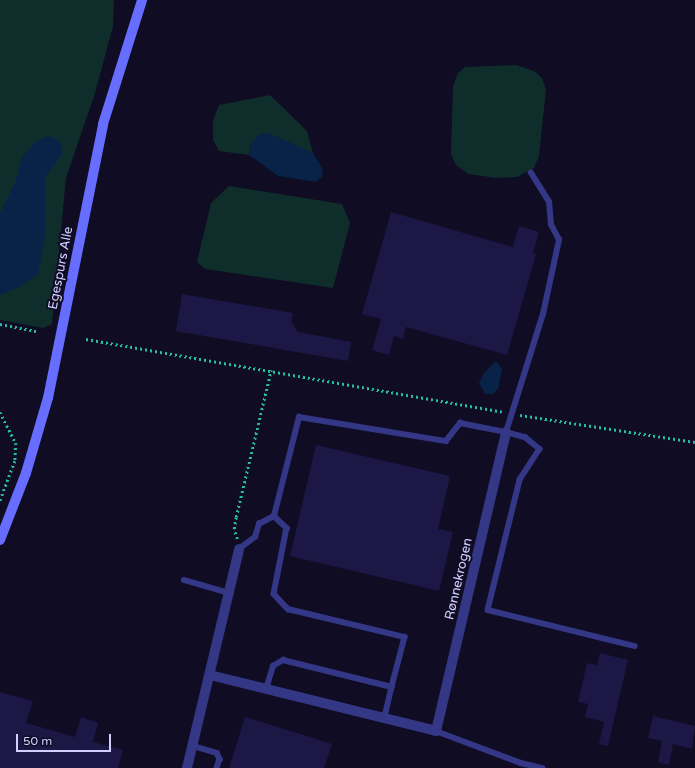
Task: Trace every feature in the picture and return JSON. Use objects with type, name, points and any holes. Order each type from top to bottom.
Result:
[{"type":"street","name":"Egespurs Alle","points":[[0,540],[26,473],[48,398],[103,124],[142,0]]},
{"type":"street","name":"Rønnekrogen","points":[[436,731],[506,432]]},
{"type":"street","points":[[187,768],[239,549]]},
{"type":"street","points":[[210,675],[385,717],[436,731]]},
{"type":"lane","points":[[506,432],[510,413],[519,392],[543,314],[559,240],[551,225],[549,202],[531,172]]},
{"type":"lane","points":[[239,549],[255,537],[259,524],[274,516],[299,417],[446,441],[460,423],[506,432],[526,437],[540,449],[520,480],[488,610],[635,646]]},
{"type":"lane","points":[[274,516],[287,528],[274,594],[288,609],[405,637],[385,717]]},
{"type":"lane","points":[[184,580],[229,593]]},
{"type":"lane","points":[[266,688],[273,666],[283,660],[392,687]]},
{"type":"lane","points":[[436,731],[521,763],[542,768]]},
{"type":"lane","points":[[193,746],[217,753],[220,759],[217,768]]},
{"type":"path","points":[[0,324],[37,331]]},
{"type":"path","points":[[86,339],[271,370],[510,413],[695,442]]},
{"type":"path","points":[[239,549],[234,529],[236,517],[271,370]]},
{"type":"path","points":[[0,412],[16,443],[15,461],[0,501]]},
{"type":"green space","points":[[0,0],[114,0],[113,26],[95,93],[66,178],[52,324],[43,328],[0,320]]},
{"type":"green space","points":[[516,65],[534,71],[542,78],[546,89],[539,156],[534,168],[517,177],[497,178],[468,174],[456,165],[451,154],[453,86],[458,73],[465,67]]},
{"type":"green space","points":[[270,95],[307,131],[313,153],[251,144],[249,155],[219,151],[213,140],[213,121],[219,105]]},
{"type":"green space","points":[[229,186],[342,204],[350,223],[333,288],[205,269],[197,262],[211,203]]},
{"type":"water","points":[[269,133],[313,153],[322,168],[323,176],[316,182],[278,176],[249,155],[251,144],[259,134]]},
{"type":"water","points":[[49,136],[60,141],[63,153],[45,177],[45,236],[38,274],[21,286],[0,295],[0,213],[15,183],[22,158],[35,142]]},
{"type":"water","points":[[496,361],[502,369],[498,389],[493,394],[485,394],[479,383],[484,373]]},
{"type":"building","points":[[391,212],[513,247],[519,226],[539,232],[533,253],[536,254],[507,355],[406,327],[403,339],[394,336],[389,355],[372,350],[381,319],[362,314]]},
{"type":"building","points":[[182,294],[293,313],[291,322],[298,332],[351,342],[348,361],[176,331]]},
{"type":"building","points":[[316,445],[450,476],[438,529],[453,532],[439,591],[290,556]]},
{"type":"building","points":[[600,653],[628,660],[608,746],[599,744],[604,722],[585,717],[588,704],[578,702],[587,663],[597,665]]},
{"type":"building","points":[[0,692],[33,701],[26,723],[75,737],[81,717],[98,723],[93,742],[123,750],[118,768],[0,768]]},
{"type":"building","points":[[653,716],[695,726],[692,749],[673,744],[669,765],[658,762],[662,741],[648,738]]},
{"type":"building","points":[[245,717],[332,744],[324,768],[229,768]]}]
